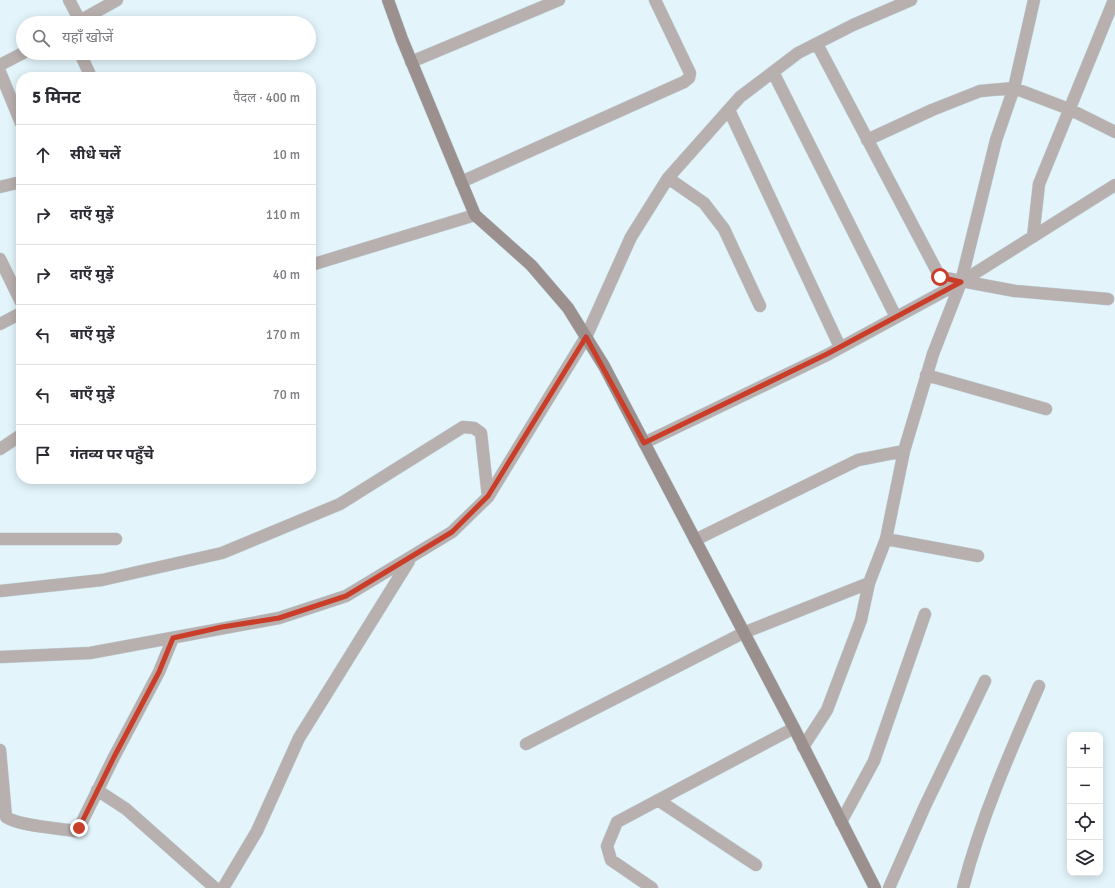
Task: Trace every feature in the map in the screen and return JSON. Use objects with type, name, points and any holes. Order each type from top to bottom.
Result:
[{"type":"street","points":[[70,0],[76,16]]},
{"type":"street","points":[[89,16],[117,0]]},
{"type":"street","points":[[388,0],[411,62],[475,215],[531,265],[568,308],[586,337],[644,443],[794,728],[840,822],[875,888]]},
{"type":"street","points":[[411,62],[559,0]]},
{"type":"street","points":[[461,182],[684,82],[689,78],[690,73],[655,0]]},
{"type":"street","points":[[0,657],[90,653],[173,638],[222,627],[279,618],[346,596],[452,532],[488,496],[586,337],[632,237],[668,178],[740,97],[773,72],[798,54],[817,44],[911,0]]},
{"type":"street","points":[[803,747],[827,710],[861,620],[869,583],[886,540],[904,451],[926,375],[961,282],[996,140],[1014,88],[1034,0]]},
{"type":"street","points":[[1033,237],[1039,184],[1114,0]]},
{"type":"street","points":[[817,44],[940,277],[1015,291],[1108,299]]},
{"type":"street","points":[[0,65],[16,56]]},
{"type":"street","points":[[84,60],[90,72]]},
{"type":"street","points":[[0,72],[16,111]]},
{"type":"street","points":[[773,72],[896,317]]},
{"type":"street","points":[[867,140],[932,110],[980,91],[1014,88],[1069,109],[1115,132]]},
{"type":"street","points":[[729,110],[840,347]]},
{"type":"street","points":[[668,178],[704,203],[724,229],[760,306]]},
{"type":"street","points":[[0,187],[16,183]]},
{"type":"street","points":[[644,443],[840,347],[961,282],[1115,185]]},
{"type":"street","points":[[316,263],[475,215]]},
{"type":"street","points":[[0,259],[16,292]]},
{"type":"street","points":[[0,324],[16,316]]},
{"type":"street","points":[[926,375],[1046,409]]},
{"type":"street","points":[[0,591],[102,580],[222,553],[340,504],[463,427],[474,428],[481,433],[488,496]]},
{"type":"street","points":[[0,450],[16,439]]},
{"type":"street","points":[[695,540],[858,460],[904,451]]},
{"type":"street","points":[[0,539],[116,539]]},
{"type":"street","points":[[886,540],[978,556]]},
{"type":"street","points":[[223,888],[256,831],[299,738],[377,610],[411,558]]},
{"type":"street","points":[[526,744],[743,633],[869,583]]},
{"type":"street","points":[[840,822],[874,761],[925,614]]},
{"type":"street","points":[[0,750],[6,818],[10,820],[75,831],[83,824],[97,790],[159,672],[173,638]]},
{"type":"street","points":[[889,888],[925,806],[985,681]]},
{"type":"street","points":[[963,888],[973,850],[1005,763],[1039,686]]},
{"type":"street","points":[[652,888],[611,860],[607,846],[617,822],[794,728]]},
{"type":"street","points":[[97,790],[126,809],[215,888]]},
{"type":"street","points":[[658,800],[756,865]]},
{"type":"route","points":[[79,828],[83,824],[97,790],[159,672],[173,638],[222,627],[279,618],[346,596],[452,532],[488,496],[586,337],[604,366],[644,443],[827,354],[961,282],[940,277]]}]
